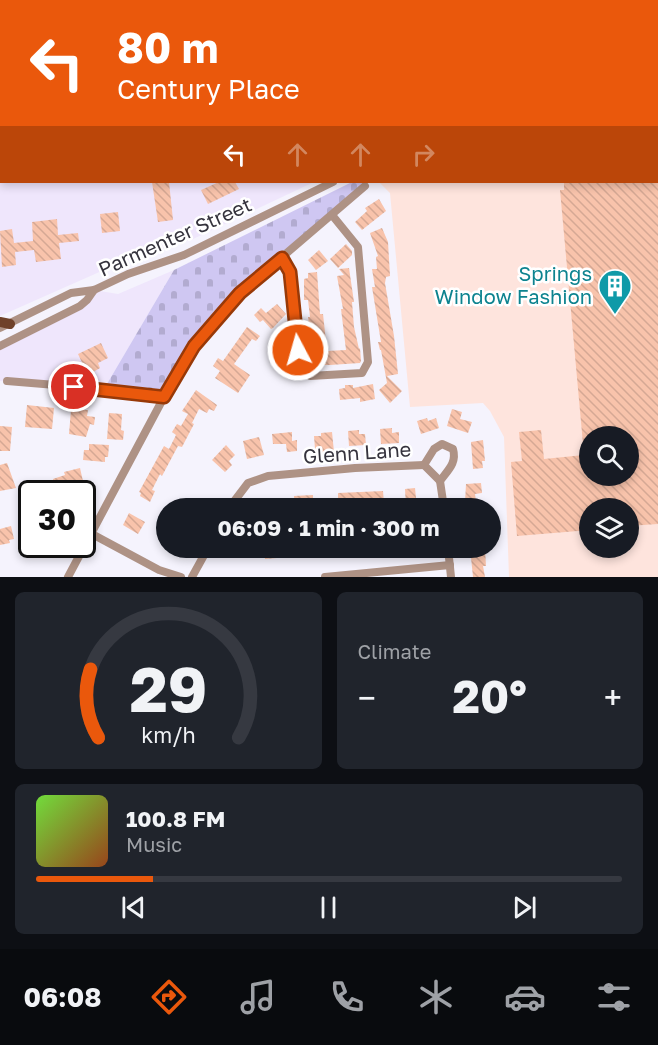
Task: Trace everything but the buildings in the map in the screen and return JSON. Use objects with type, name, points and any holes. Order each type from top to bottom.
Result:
[{"type":"street","name":"Parmenter Street","points":[[3,325],[75,291],[94,290],[128,274],[184,255],[331,183]]},
{"type":"street","points":[[96,526],[164,397],[194,346],[240,293],[365,186]]},
{"type":"street","points":[[282,258],[290,272],[301,370],[310,376],[362,373],[368,362],[358,247],[332,215]]},
{"type":"street","name":"Parmenter Street","points":[[0,346],[80,306],[94,290]]},
{"type":"street","points":[[7,381],[104,389],[164,397]]},
{"type":"street","name":"Glenn Lane","points":[[237,498],[248,483],[267,476],[355,468],[424,465],[434,449],[442,444],[453,449],[455,457],[453,464],[440,481]]},
{"type":"street","points":[[424,465],[440,481],[443,498]]},
{"type":"street","points":[[96,536],[159,570],[181,577]]},
{"type":"street","points":[[68,577],[79,558]]},
{"type":"street","points":[[192,577],[202,558]]},
{"type":"street","points":[[449,558],[451,577]]},
{"type":"street","points":[[326,577],[450,565]]},
{"type":"shaded area","points":[[0,183],[312,183],[191,240],[122,262],[0,316]]},
{"type":"shaded area","points":[[380,183],[658,183],[658,577],[509,577],[504,437],[490,411],[483,403],[410,407],[390,193]]},
{"type":"shaded area","points":[[174,270],[104,389],[0,381],[0,346],[80,306],[94,290],[118,294]]},
{"type":"green space","points":[[350,183],[362,183],[365,186],[216,319],[164,397],[104,389],[174,270]]},
{"type":"place","name":"Springs Window Fashion","points":[[615,315]]},
{"type":"route","points":[[74,387],[164,397],[194,346],[216,319],[240,293],[282,258],[290,272],[298,350]]}]
